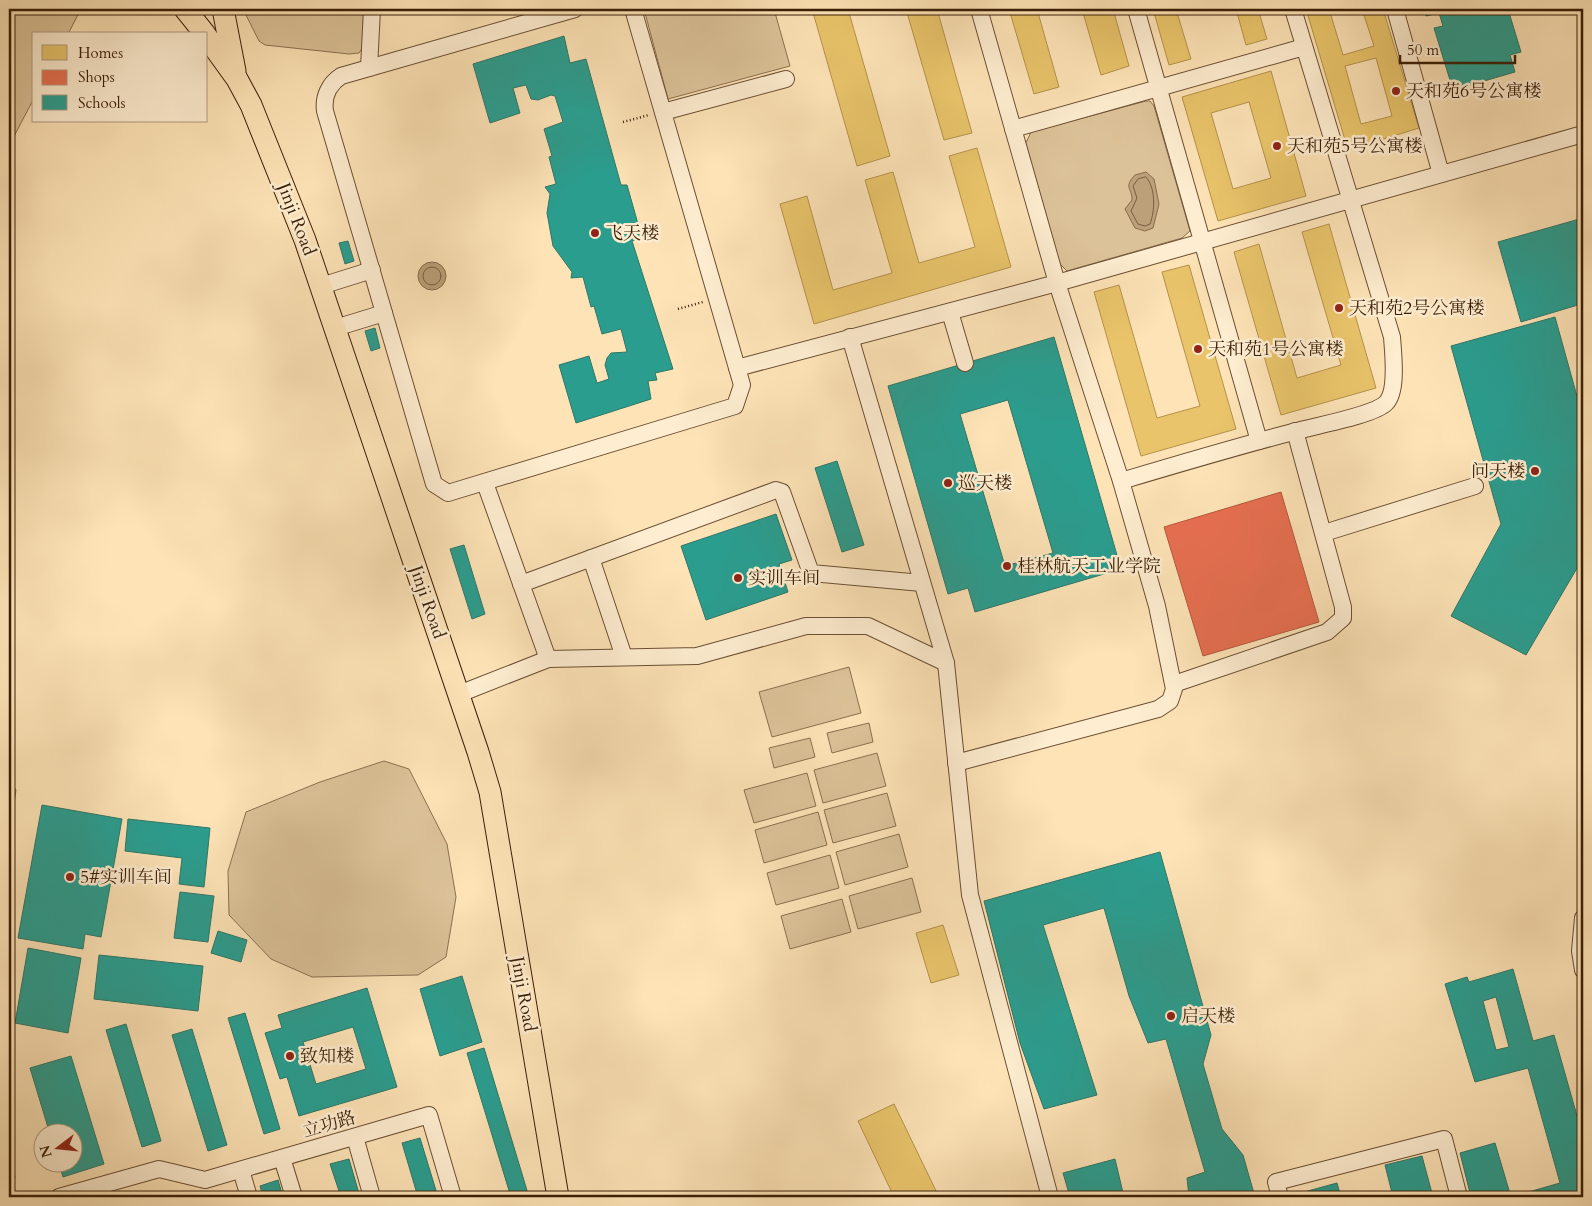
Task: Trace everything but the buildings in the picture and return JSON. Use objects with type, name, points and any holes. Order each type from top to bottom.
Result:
[{"type":"main road","name":"Jinji Road","points":[[185,9],[203,32]]},
{"type":"main road","points":[[204,32],[211,9]]},
{"type":"main road","points":[[223,9],[237,79]]},
{"type":"main road","name":"Jinji Road","points":[[208,39],[237,79],[263,133],[321,286],[459,694],[490,792],[558,1197]]},
{"type":"lane","points":[[369,68],[372,9]]},
{"type":"lane","points":[[575,9],[369,68],[336,80],[328,91],[324,106],[372,270],[383,290],[384,312],[434,484],[448,493],[735,406],[742,384],[632,9]]},
{"type":"lane","points":[[956,763],[1158,709],[1170,701],[1174,689],[1157,606],[1121,481],[1057,283],[979,9]]},
{"type":"lane","points":[[1136,9],[1259,441]]},
{"type":"lane","points":[[1121,481],[1376,409],[1386,404],[1390,397],[1394,363],[1392,336],[1352,198],[1293,9]]},
{"type":"lane","points":[[1395,9],[1441,174]]},
{"type":"lane","points":[[1013,129],[1304,47]]},
{"type":"lane","points":[[663,112],[786,79]]},
{"type":"lane","points":[[737,368],[1057,283],[1583,134]]},
{"type":"lane","points":[[321,286],[372,270]]},
{"type":"lane","points":[[335,328],[384,312]]},
{"type":"lane","points":[[950,312],[966,363]]},
{"type":"lane","points":[[850,337],[946,663],[970,895],[1050,1197]]},
{"type":"lane","points":[[1174,684],[1327,632],[1340,622],[1344,614],[1324,533],[1295,431]]},
{"type":"lane","points":[[484,483],[548,658]]},
{"type":"lane","points":[[1324,533],[1474,486]]},
{"type":"lane","points":[[521,584],[776,490],[782,492],[811,572],[922,582]]},
{"type":"lane","points":[[591,558],[624,657]]},
{"type":"lane","points":[[459,694],[548,658],[697,656],[796,628],[856,624],[879,630],[946,663]]},
{"type":"lane","points":[[1583,918],[1580,951],[1583,970]]},
{"type":"lane","name":"立功路","points":[[60,1197],[159,1169],[205,1180],[429,1116],[453,1197]]},
{"type":"lane","points":[[355,1137],[372,1197]]},
{"type":"lane","points":[[1280,1197],[1276,1182],[1444,1139],[1459,1197]]},
{"type":"lane","points":[[282,1158],[294,1197]]},
{"type":"lane","points":[[241,1170],[249,1197]]},
{"type":"path","points":[[623,122],[663,112]]},
{"type":"path","points":[[678,309],[717,299]]},
{"type":"shaded area","points":[[9,9],[81,9],[69,32],[32,32],[32,102],[9,146]]},
{"type":"shaded area","points":[[243,9],[364,9],[363,47],[359,53],[349,54],[265,45],[259,41]]},
{"type":"shaded area","points":[[644,9],[774,9],[790,66],[668,99]]},
{"type":"shaded area","points":[[1150,101],[1154,106],[1190,231],[1182,238],[1067,271],[1059,263],[1024,147],[1031,132]]},
{"type":"shaded area","points":[[849,667],[861,713],[772,737],[759,692]]},
{"type":"shaded area","points":[[869,723],[873,742],[832,753],[827,733]]},
{"type":"shaded area","points":[[810,738],[815,757],[774,768],[769,748]]},
{"type":"shaded area","points":[[877,753],[886,786],[823,803],[814,770]]},
{"type":"shaded area","points":[[384,761],[409,769],[447,844],[456,897],[446,957],[418,975],[312,977],[271,959],[229,915],[228,871],[246,812],[320,782]]},
{"type":"shaded area","points":[[807,773],[816,806],[754,823],[744,790]]},
{"type":"shaded area","points":[[9,780],[16,790],[9,838]]},
{"type":"shaded area","points":[[887,793],[896,826],[833,843],[824,810]]},
{"type":"shaded area","points":[[818,812],[827,845],[764,863],[755,830]]},
{"type":"shaded area","points":[[899,834],[908,867],[845,885],[836,852]]},
{"type":"shaded area","points":[[830,855],[839,888],[776,905],[767,873]]},
{"type":"shaded area","points":[[912,878],[921,912],[858,929],[849,896]]},
{"type":"shaded area","points":[[842,899],[851,932],[790,949],[781,916]]},
{"type":"water","points":[[1146,172],[1154,179],[1159,204],[1153,228],[1145,231],[1135,228],[1125,209],[1132,200],[1129,183],[1135,175]]},
{"type":"water","points":[[432,262],[442,266],[446,276],[442,286],[432,290],[422,286],[418,276],[422,266]]},
{"type":"place","name":"天和苑6号公寓楼","points":[[1396,91]]},
{"type":"place","name":"天和苑5号公寓楼","points":[[1277,146]]},
{"type":"place","name":"飞天楼","points":[[595,233]]},
{"type":"place","name":"天和苑2号公寓楼","points":[[1339,308]]},
{"type":"place","name":"天和苑1号公寓楼","points":[[1198,349]]},
{"type":"place","name":"问天楼","points":[[1535,471]]},
{"type":"place","name":"巡天楼","points":[[948,483]]},
{"type":"place","name":"桂林航天工业学院","points":[[1007,566]]},
{"type":"place","name":"实训车间","points":[[738,578]]},
{"type":"place","name":"5#实训车间","points":[[70,877]]},
{"type":"place","name":"启天楼","points":[[1171,1016]]},
{"type":"place","name":"致知楼","points":[[290,1056]]}]
